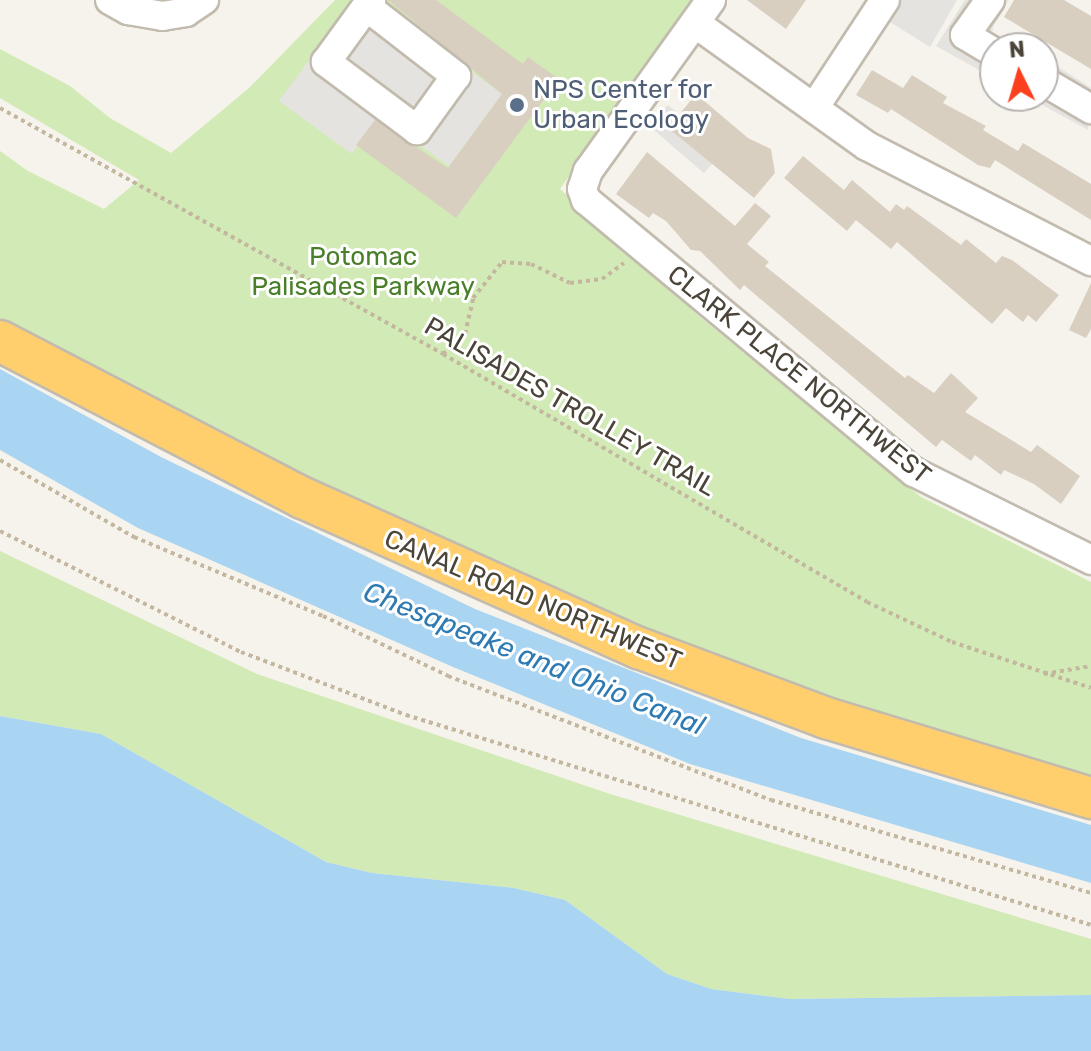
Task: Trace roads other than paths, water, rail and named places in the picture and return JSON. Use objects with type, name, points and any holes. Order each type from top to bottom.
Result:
[{"type":"highway","name":"CANAL ROAD NORTHWEST","points":[[0,341],[303,498],[639,648],[826,718],[1091,798]]},
{"type":"street","points":[[110,0],[128,10],[162,16],[186,12],[204,0]]},
{"type":"street","points":[[814,108],[885,0]]},
{"type":"street","points":[[979,43],[965,35],[990,0]]},
{"type":"street","points":[[369,3],[456,76],[417,130],[326,62],[369,3]]},
{"type":"street","points":[[703,11],[814,108],[867,146],[1091,261]]},
{"type":"street","name":"CLARK PLACE NORTHWEST","points":[[703,11],[585,177],[582,195],[643,250],[914,472],[1091,560]]},
{"type":"street","points":[[1059,90],[1091,109]]},
{"type":"water","name":"Chesapeake and Ohio Canal","points":[[0,369],[161,457],[475,609],[801,738],[1091,825],[1091,883],[690,764],[453,667],[138,528],[0,450]]},
{"type":"water","points":[[0,716],[101,734],[326,862],[372,873],[514,888],[565,900],[667,974],[711,989],[790,999],[1091,995],[1091,1051],[0,1051]]},
{"type":"place","name":"NPS Center for Urban Ecology","points":[[517,105]]},
{"type":"park label","name":"Potomac Palisades Parkway","points":[[363,272]]}]
